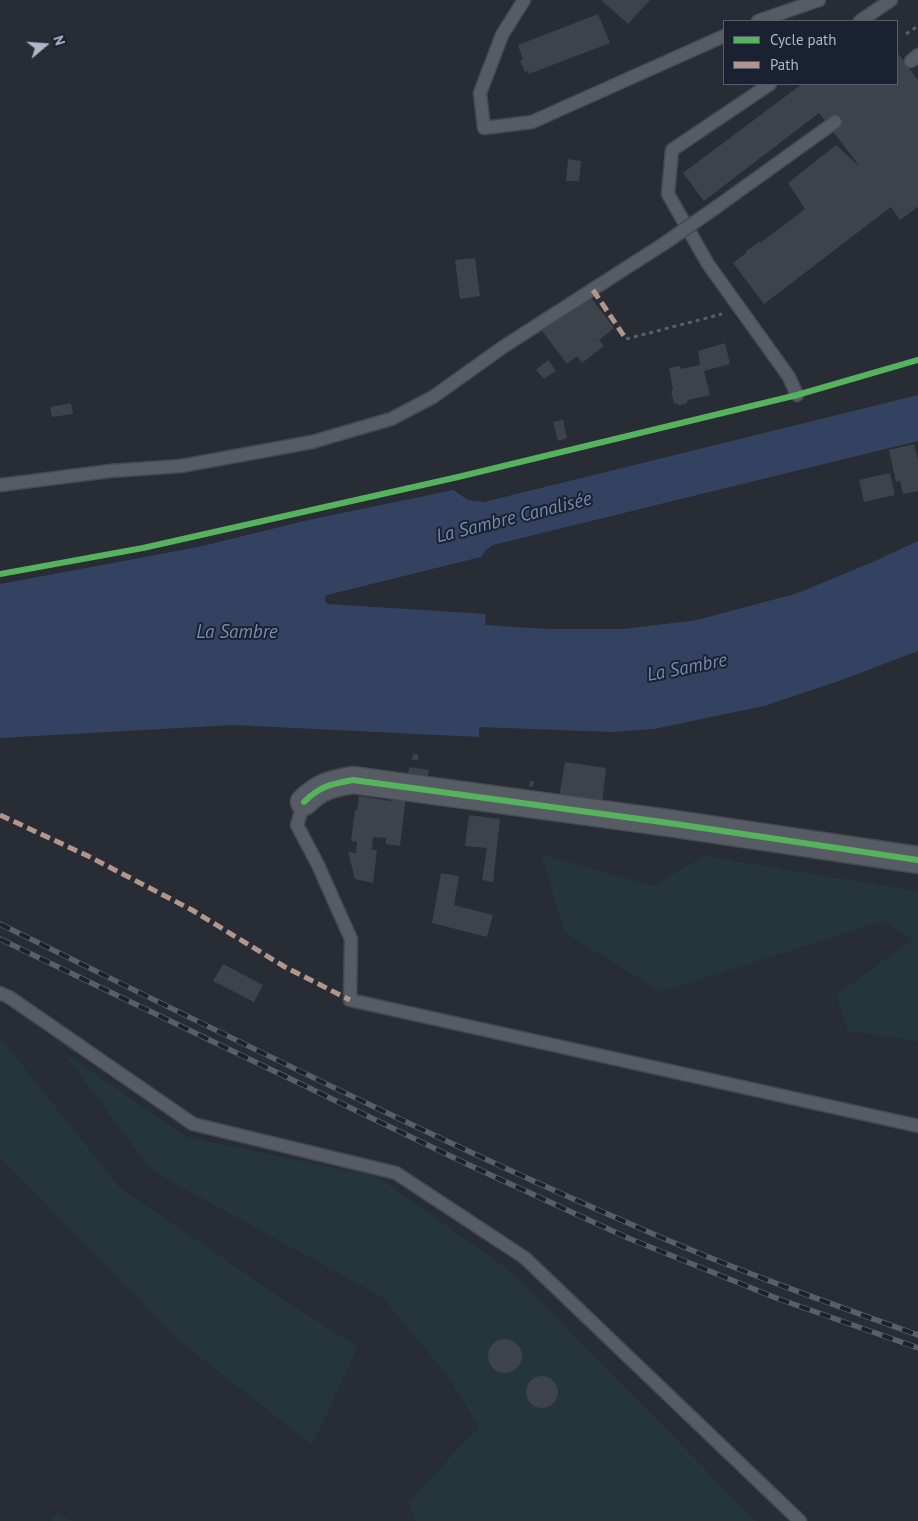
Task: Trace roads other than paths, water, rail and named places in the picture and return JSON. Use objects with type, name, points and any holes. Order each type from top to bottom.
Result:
[{"type":"street","points":[[304,802],[314,791],[328,785],[354,780],[669,823],[918,860]]},
{"type":"lane","points":[[524,0],[502,35],[480,93],[484,128],[532,122],[723,36]]},
{"type":"lane","points":[[761,20],[819,0]]},
{"type":"lane","points":[[861,20],[891,0]]},
{"type":"lane","points":[[769,85],[672,150],[668,194],[708,264],[790,377],[797,395]]},
{"type":"lane","points":[[0,485],[110,471],[181,466],[312,442],[391,420],[433,397],[503,347],[665,243],[835,122]]},
{"type":"lane","points":[[304,802],[297,825],[318,865],[351,939],[350,1000],[918,1126]]},
{"type":"lane","points":[[0,993],[193,1124],[396,1173],[525,1258],[800,1521]]},
{"type":"water","name":"La Sambre","points":[[918,395],[918,441],[493,545],[481,557],[325,597],[325,601],[328,604],[486,614],[485,625],[548,629],[623,629],[697,620],[798,593],[918,541],[918,651],[839,681],[764,706],[654,729],[612,732],[479,727],[479,737],[232,725],[0,738],[0,584],[198,547],[304,521],[453,490],[468,500],[484,502]]},
{"type":"railway","points":[[0,924],[316,1079],[555,1191],[705,1256],[918,1335]]},
{"type":"railway","points":[[0,939],[469,1165],[628,1238],[776,1298],[918,1348]]},
{"type":"water label","name":"La Sambre Canalisée","points":[[514,518]]}]
